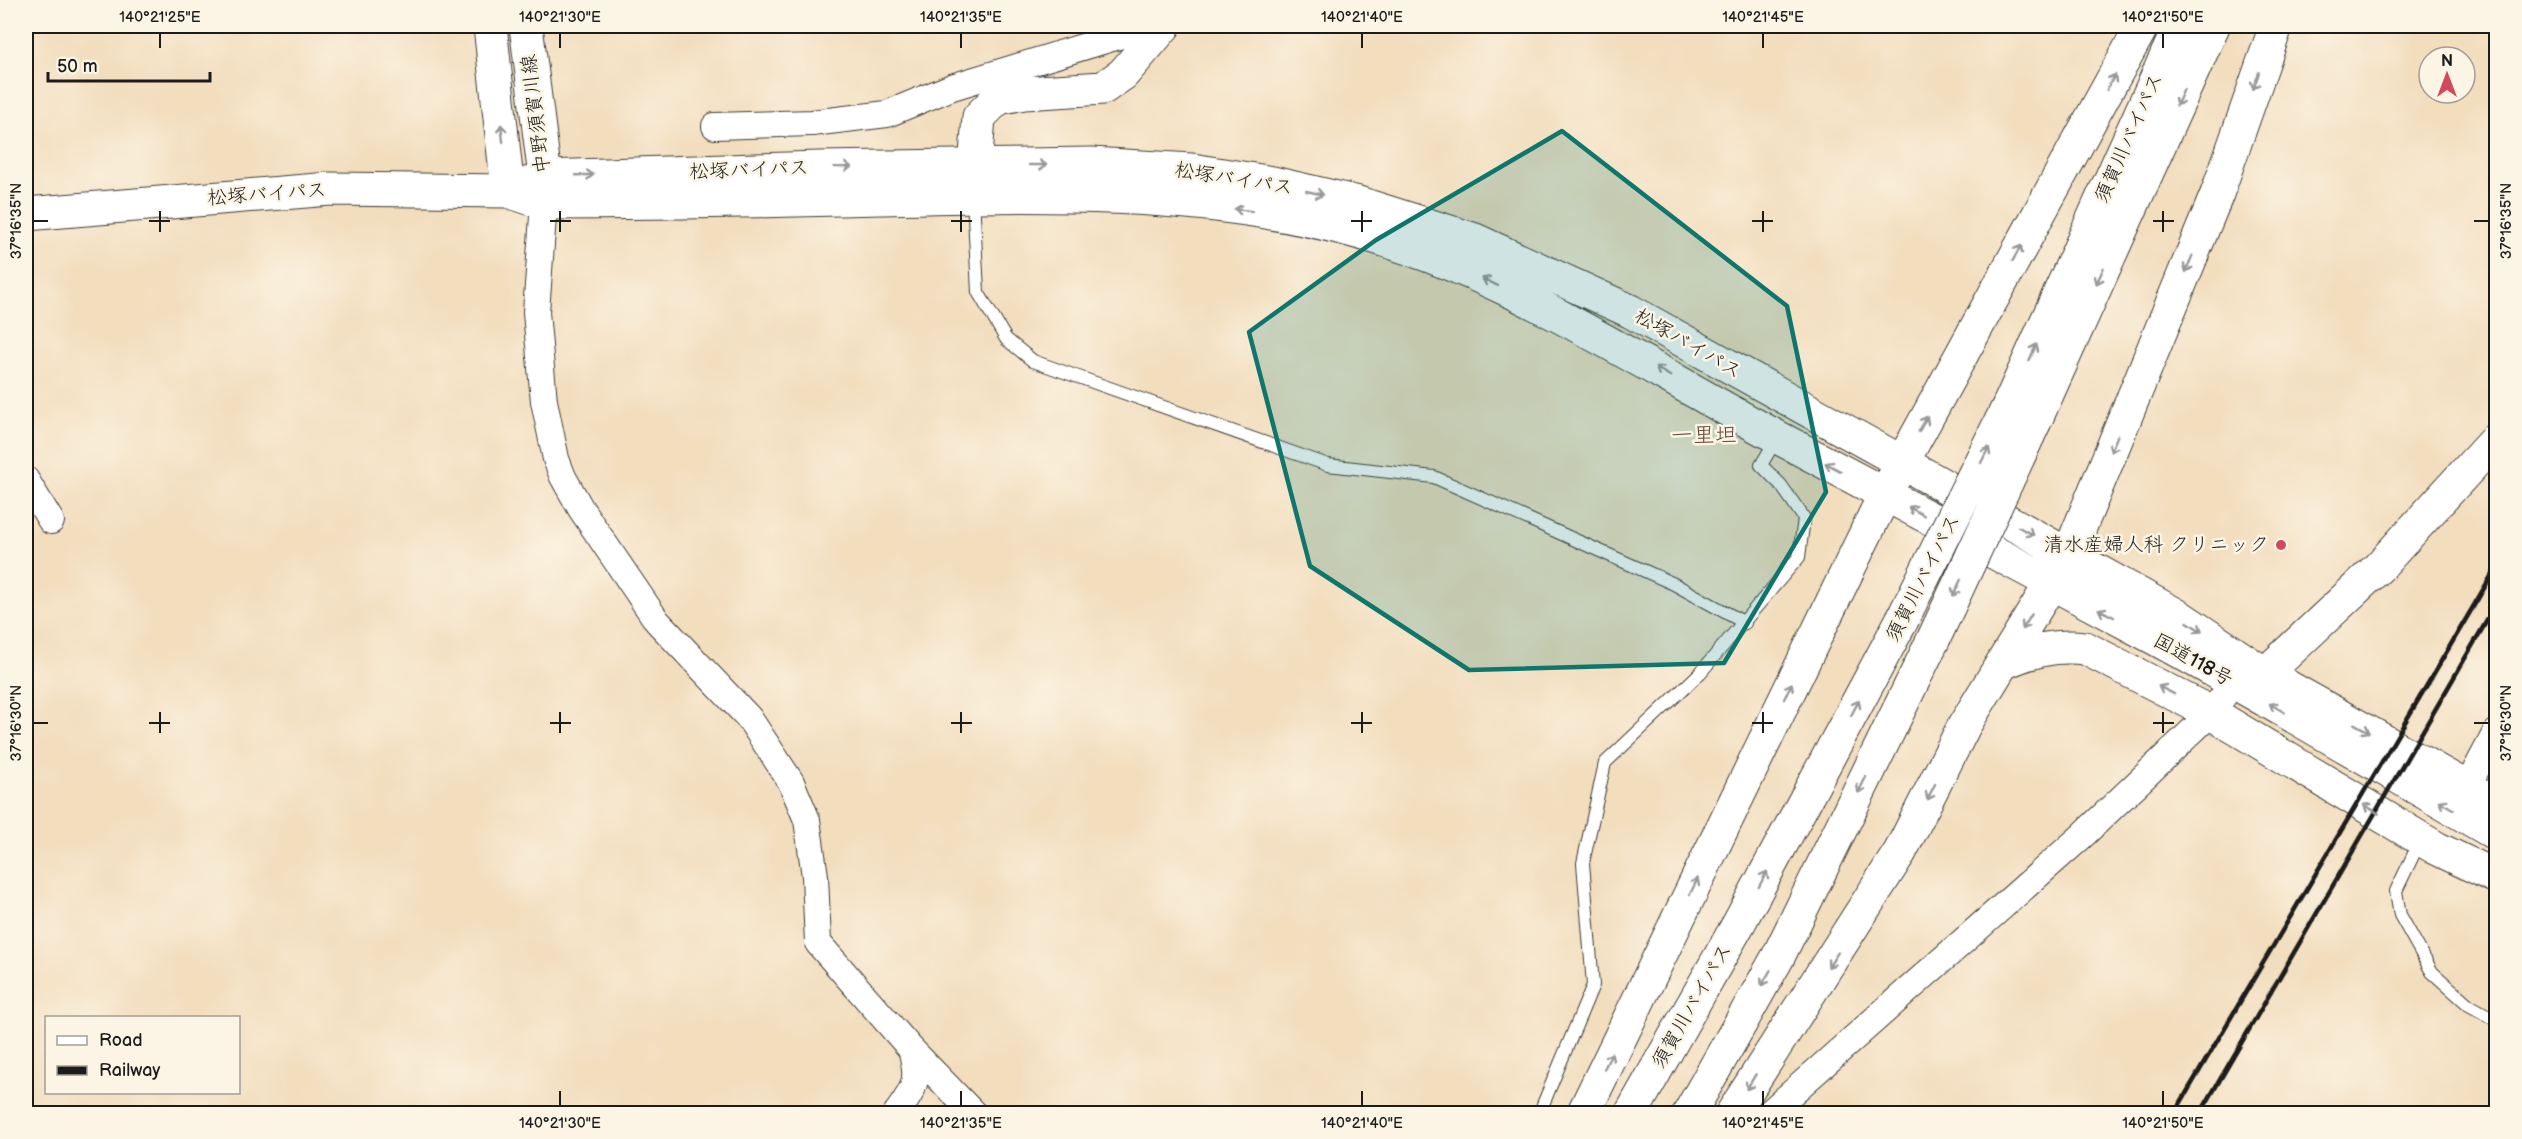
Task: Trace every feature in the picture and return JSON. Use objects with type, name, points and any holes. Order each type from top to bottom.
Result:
[{"type":"main road","name":"中野須賀川線","points":[[490,26],[508,191]]},
{"type":"main road","name":"中野須賀川線","points":[[526,26],[545,190]]},
{"type":"main road","points":[[974,180],[979,117],[998,98],[1024,93],[1103,88],[1124,74],[1164,26]]},
{"type":"main road","points":[[1583,1113],[1885,494],[2142,26]]},
{"type":"main road","name":"須賀川バイパス","points":[[1689,1113],[1778,957],[1934,638],[2022,413],[2180,26]]},
{"type":"main road","name":"須賀川バイパス","points":[[1631,1113],[1739,923],[1902,620],[2022,413],[2213,26]]},
{"type":"main road","points":[[1732,1113],[1900,852],[1964,726],[2069,554],[2217,194],[2276,26]]},
{"type":"main road","name":"松塚バイパス","points":[[26,214],[330,189],[508,191],[974,180],[1091,164],[1192,170],[1283,185],[1355,202],[1475,240],[1630,310],[1901,463]]},
{"type":"main road","name":"松塚バイパス","points":[[974,180],[1095,197],[1269,213],[1344,228],[1403,246],[1464,269],[1535,303],[1614,344],[1778,438],[1885,494]]},
{"type":"main road","points":[[2265,674],[2379,567],[2496,439]]},
{"type":"main road","name":"国道118号","points":[[1901,463],[2180,617],[2265,674],[2496,804]]},
{"type":"main road","name":"国道118号","points":[[1885,494],[2233,683],[2496,834]]},
{"type":"main road","points":[[2003,663],[2042,648],[2067,646],[2085,648],[2211,713],[2421,839],[2496,877]]},
{"type":"street","points":[[715,126],[812,123],[888,114],[952,87],[1098,33],[1151,26]]},
{"type":"street","points":[[545,190],[536,312],[544,401],[556,459],[563,477],[581,509],[657,621],[749,718],[791,782],[807,820],[815,876],[818,943],[911,1049],[974,1113]]},
{"type":"street","points":[[26,480],[51,521]]},
{"type":"street","points":[[1768,1113],[2082,836],[2211,713],[2233,683]]},
{"type":"street","points":[[2467,788],[2496,732]]},
{"type":"street","points":[[896,1113],[913,1091],[917,1072],[911,1049]]},
{"type":"lane","points":[[974,180],[978,292],[1006,339],[1033,361],[1328,465],[1434,477],[1674,584],[1745,623]]},
{"type":"lane","points":[[1539,1113],[1593,985],[1583,863],[1605,763],[1700,673],[1799,557],[1804,518],[1781,485],[1761,465],[1778,438]]},
{"type":"lane","points":[[2421,839],[2396,891],[2400,915],[2432,972],[2469,1005],[2496,1020]]},
{"type":"highlighted area","points":[[1562,131],[1787,306],[1826,492],[1724,663],[1469,670],[1310,566],[1249,332],[1376,240]]},
{"type":"railway","points":[[2174,1114],[2496,568]]},
{"type":"railway","points":[[2200,1114],[2496,605]]},
{"type":"place","name":"清水産婦人科 クリニック","points":[[2281,545]]},
{"type":"district","name":"一里坦","points":[[1704,435]]}]
